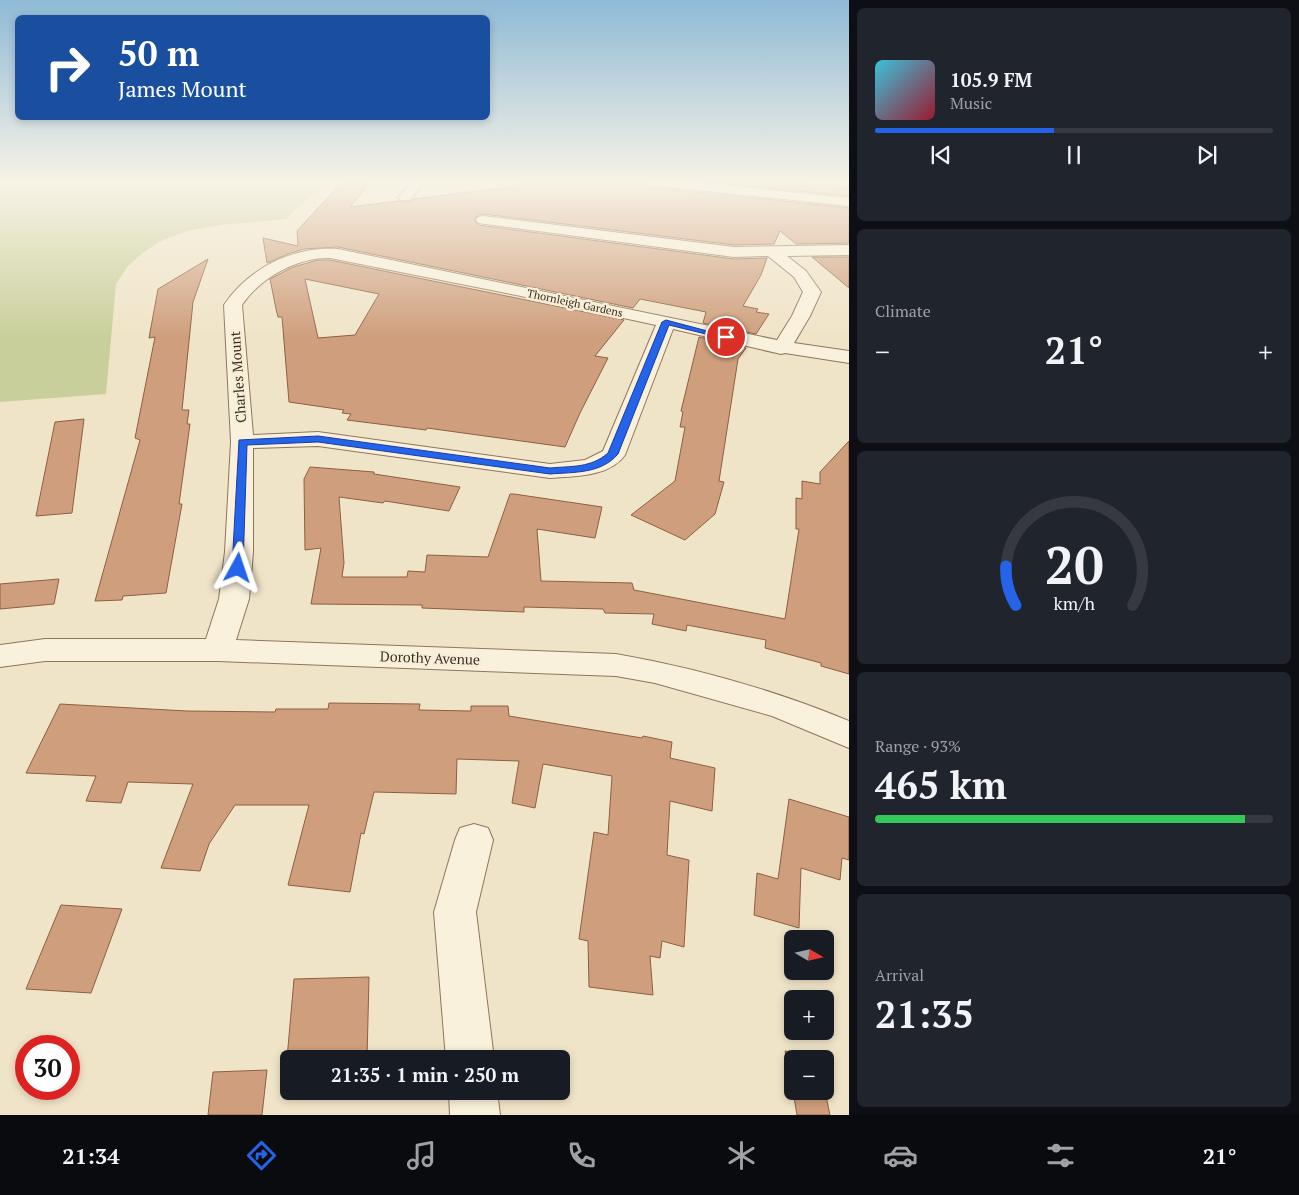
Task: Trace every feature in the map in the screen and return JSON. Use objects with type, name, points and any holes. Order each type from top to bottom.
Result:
[{"type":"street","points":[[580,233],[734,252],[774,253],[849,250]]},
{"type":"street","name":"Thornleigh Gardens","points":[[301,257],[317,253],[338,254],[576,302],[781,348],[849,357]]},
{"type":"street","points":[[774,253],[800,274],[812,292],[802,316],[781,348]]},
{"type":"street","name":"Charles Mount","points":[[218,650],[234,599],[239,552],[242,442],[233,305],[239,294],[251,284],[301,257]]},
{"type":"street","points":[[242,442],[318,439],[550,471],[583,469],[602,464],[613,454],[666,322]]},
{"type":"street","name":"Dorothy Avenue","points":[[0,656],[45,650],[218,650],[616,665],[655,672],[782,707],[849,735]]},
{"type":"street","points":[[469,1050],[456,912],[474,840]]},
{"type":"street","points":[[474,1100],[475,1115]]},
{"type":"green space","points":[[0,233],[182,233],[163,240],[145,251],[128,266],[116,284],[106,394],[0,402]]},
{"type":"building","points":[[297,233],[538,233],[734,259],[767,258],[761,275],[743,306],[758,309],[756,312],[769,314],[756,334],[703,323],[706,312],[640,299],[633,308],[338,247],[304,249],[267,263],[263,238],[298,246]]},
{"type":"building","points":[[637,233],[779,233],[774,244],[734,245]]},
{"type":"building","points":[[783,233],[849,233],[849,243],[796,244]]},
{"type":"building","points":[[812,257],[849,257],[849,288]]},
{"type":"building","points":[[208,259],[193,302],[182,410],[189,410],[187,424],[190,424],[179,504],[182,504],[166,593],[123,596],[122,600],[95,601],[140,440],[135,438],[155,337],[149,338],[158,289]]},
{"type":"building","points":[[318,260],[330,260],[624,320],[595,356],[608,358],[565,447],[427,428],[426,430],[347,420],[351,414],[342,413],[344,410],[289,402],[282,317],[278,317],[270,279],[293,267]],"holes":[[[305,279],[379,294],[355,335],[318,338]]]},
{"type":"building","points":[[699,337],[746,348],[738,359],[719,481],[724,482],[715,514],[685,540],[631,515],[675,481],[685,427],[680,427],[683,412],[681,411]]},
{"type":"building","points":[[84,419],[72,513],[36,516],[55,422]]},
{"type":"building","points":[[849,441],[849,674],[821,666],[821,663],[765,648],[766,640],[687,625],[686,631],[652,624],[654,614],[605,613],[603,609],[524,607],[524,612],[422,608],[422,605],[311,604],[321,548],[305,550],[304,479],[310,467],[374,472],[374,474],[460,487],[449,511],[385,501],[383,503],[339,497],[344,563],[342,577],[407,577],[408,571],[425,572],[427,555],[488,557],[510,494],[514,494],[602,507],[595,538],[537,529],[541,581],[632,583],[634,590],[785,619],[799,529],[796,529],[796,498],[802,499],[802,481],[820,484],[820,472]]},
{"type":"building","points":[[59,579],[54,604],[0,609],[0,584]]},
{"type":"building","points":[[329,703],[420,704],[419,710],[471,711],[471,706],[508,706],[509,716],[672,742],[670,758],[715,768],[712,811],[670,801],[667,855],[689,860],[684,947],[662,941],[660,958],[650,956],[653,995],[589,987],[588,941],[579,939],[594,832],[608,835],[612,776],[543,764],[535,808],[512,803],[519,761],[457,759],[456,794],[374,792],[364,834],[361,833],[350,892],[288,885],[309,805],[235,805],[209,844],[200,871],[161,868],[193,784],[128,782],[121,803],[86,801],[96,776],[26,773],[60,704],[187,711],[275,712],[276,709],[328,709]]},
{"type":"building","points":[[789,799],[849,817],[849,860],[842,858],[840,880],[801,868],[799,928],[754,915],[757,873],[778,879]]},
{"type":"building","points":[[61,905],[122,909],[91,993],[26,989]]},
{"type":"building","points":[[369,977],[367,1050],[288,1050],[294,979]]},
{"type":"building","points":[[267,1070],[262,1115],[208,1115],[213,1072]]},
{"type":"building","points":[[794,1100],[827,1100],[830,1115],[797,1115]]},
{"type":"route","points":[[238,568],[242,442],[318,439],[550,471],[583,469],[602,464],[613,454],[666,322],[726,337]]}]
